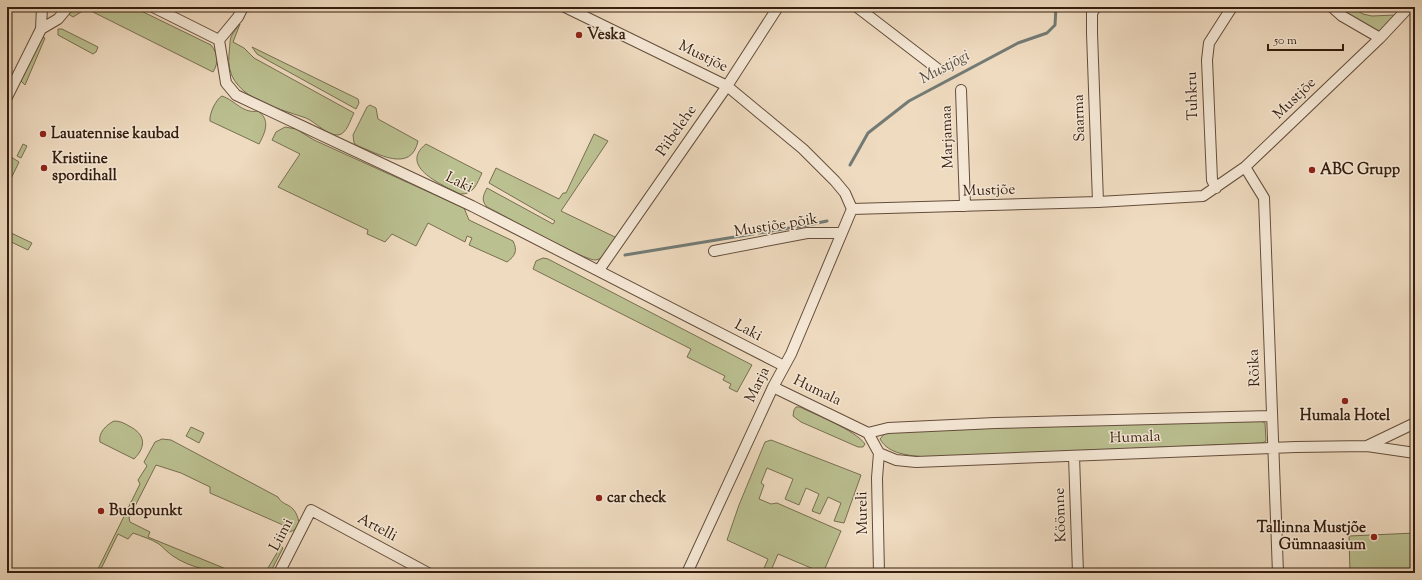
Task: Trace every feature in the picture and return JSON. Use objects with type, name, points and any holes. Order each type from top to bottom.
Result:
[{"type":"street","points":[[7,97],[41,29],[42,7]]},
{"type":"street","points":[[41,29],[58,19],[68,7]]},
{"type":"street","points":[[153,7],[219,40],[238,17],[243,7]]},
{"type":"street","name":"Mustjõe","points":[[565,7],[727,86],[808,155],[835,181],[845,193],[852,209],[1098,202],[1203,196],[1245,167],[1380,38],[1409,7]]},
{"type":"street","name":"Piibelehe","points":[[599,270],[727,86],[778,7]]},
{"type":"street","points":[[857,7],[939,70]]},
{"type":"street","name":"Saarma","points":[[1096,7],[1092,13],[1092,33],[1098,202]]},
{"type":"street","name":"Tuhkru","points":[[1216,188],[1212,180],[1207,60],[1209,43],[1232,7]]},
{"type":"street","points":[[1332,7],[1342,16],[1380,38]]},
{"type":"street","name":"Laki","points":[[219,40],[226,83],[236,95],[432,187],[599,270],[784,366]]},
{"type":"street","name":"Marjamaa","points":[[961,90],[965,206]]},
{"type":"street","name":"Rõika","points":[[1245,167],[1264,198],[1278,573]]},
{"type":"street","name":"Marja","points":[[687,573],[784,366],[852,209]]},
{"type":"street","name":"Mustjõe põik","points":[[714,251],[807,233],[842,233]]},
{"type":"street","name":"Humala","points":[[774,387],[868,433],[888,428],[980,424],[1271,416]]},
{"type":"street","points":[[1367,446],[1415,423]]},
{"type":"street","points":[[868,433],[880,453]]},
{"type":"street","name":"Humala","points":[[880,453],[896,460],[916,462],[1274,448],[1367,446],[1415,453]]},
{"type":"street","name":"Mureli","points":[[879,573],[877,478],[880,453]]},
{"type":"street","name":"Köömne","points":[[1074,456],[1078,573]]},
{"type":"street","name":"Liimi","points":[[279,573],[312,510]]},
{"type":"street","name":"Artelli","points":[[312,510],[428,573]]},
{"type":"green space","points":[[73,7],[89,7],[73,17],[67,13]]},
{"type":"green space","points":[[94,7],[133,7],[211,45],[217,58],[213,72],[91,11]]},
{"type":"green space","points":[[1336,7],[1351,7],[1363,14],[1372,16],[1395,15],[1380,31],[1372,30]]},
{"type":"green space","points":[[240,24],[233,42],[244,48],[254,58],[354,113],[344,132],[334,135],[306,118],[267,104],[254,98],[243,90],[235,81],[230,69],[229,54],[231,38]]},
{"type":"green space","points":[[58,29],[62,29],[98,47],[96,52],[93,54],[58,35]]},
{"type":"green space","points":[[42,37],[45,38],[25,85],[20,80]]},
{"type":"green space","points":[[252,47],[358,99],[359,103],[356,109],[257,54]]},
{"type":"green space","points":[[222,96],[248,111],[258,111],[262,115],[266,122],[266,127],[259,144],[210,121],[213,107],[217,100]]},
{"type":"green space","points":[[370,105],[376,108],[378,119],[418,141],[414,151],[408,157],[401,159],[383,156],[354,143],[353,135],[367,107]]},
{"type":"green space","points":[[285,127],[296,129],[314,140],[464,208],[469,220],[513,241],[515,248],[514,255],[507,262],[469,245],[472,238],[467,236],[465,242],[428,223],[416,246],[392,234],[385,242],[367,234],[368,230],[278,187],[300,154],[272,140],[276,132]]},
{"type":"green space","points":[[594,134],[608,141],[561,211],[617,238],[600,259],[589,259],[577,254],[485,205],[483,198],[487,188],[553,224],[555,221],[489,183],[496,168],[559,199],[563,193],[566,193]]},
{"type":"green space","points":[[23,144],[27,146],[21,158],[17,156]]},
{"type":"green space","points":[[426,144],[482,173],[477,184],[469,193],[460,194],[426,175],[420,168],[417,160],[419,152]]},
{"type":"green space","points":[[11,157],[19,162],[7,187],[7,166]]},
{"type":"green space","points":[[7,231],[32,243],[28,250],[7,240]]},
{"type":"green space","points":[[543,258],[548,259],[752,365],[737,392],[729,388],[731,384],[723,380],[725,376],[687,357],[691,349],[533,269],[536,261]]},
{"type":"green space","points":[[796,407],[800,407],[844,428],[853,433],[865,444],[863,447],[858,447],[801,422],[793,416]]},
{"type":"green space","points":[[1259,420],[1265,423],[1266,441],[1262,443],[925,457],[906,455],[894,451],[880,439],[886,432]]},
{"type":"green space","points":[[114,421],[120,422],[134,429],[141,437],[141,449],[134,459],[100,442],[101,432]]},
{"type":"green space","points":[[191,427],[204,433],[199,443],[186,436]]},
{"type":"green space","points":[[162,439],[171,440],[278,497],[283,503],[292,508],[297,515],[299,522],[296,528],[291,532],[282,532],[283,525],[210,493],[210,487],[181,473],[156,465],[129,518],[130,522],[150,532],[148,537],[236,573],[212,571],[187,564],[171,555],[156,542],[133,533],[128,539],[118,534],[99,573],[96,573],[140,484],[138,480],[147,466],[144,462],[155,442]]},
{"type":"green space","points":[[771,440],[861,475],[844,523],[834,521],[841,503],[828,497],[820,514],[812,511],[819,494],[806,488],[799,505],[785,499],[793,479],[767,468],[761,483],[764,485],[759,499],[771,504],[777,503],[841,531],[823,573],[778,554],[770,573],[762,573],[768,559],[727,540],[739,505],[765,442]]},
{"type":"green space","points":[[1415,533],[1415,573],[1350,573],[1349,536]]},
{"type":"green space","points":[[281,546],[283,548],[270,573],[265,573]]},
{"type":"waterway","name":"Mustjõgi","points":[[850,165],[868,133],[909,101],[1018,43],[1047,33],[1055,25],[1056,7]]},
{"type":"waterway","points":[[798,227],[827,221]]},
{"type":"waterway","points":[[759,233],[789,228]]},
{"type":"waterway","points":[[625,255],[753,234]]},
{"type":"place","name":"Veska","points":[[579,35]]},
{"type":"place","name":"Lauatennise kaubad","points":[[43,134]]},
{"type":"place","name":"Kristiine spordihall","points":[[44,168]]},
{"type":"place","name":"ABC Grupp","points":[[1312,170]]},
{"type":"place","name":"Humala Hotel","points":[[1345,401]]},
{"type":"place","name":"car check","points":[[599,498]]},
{"type":"place","name":"Budopunkt","points":[[101,511]]},
{"type":"place","name":"Tallinna Mustjõe Gümnaasium","points":[[1374,537]]}]
